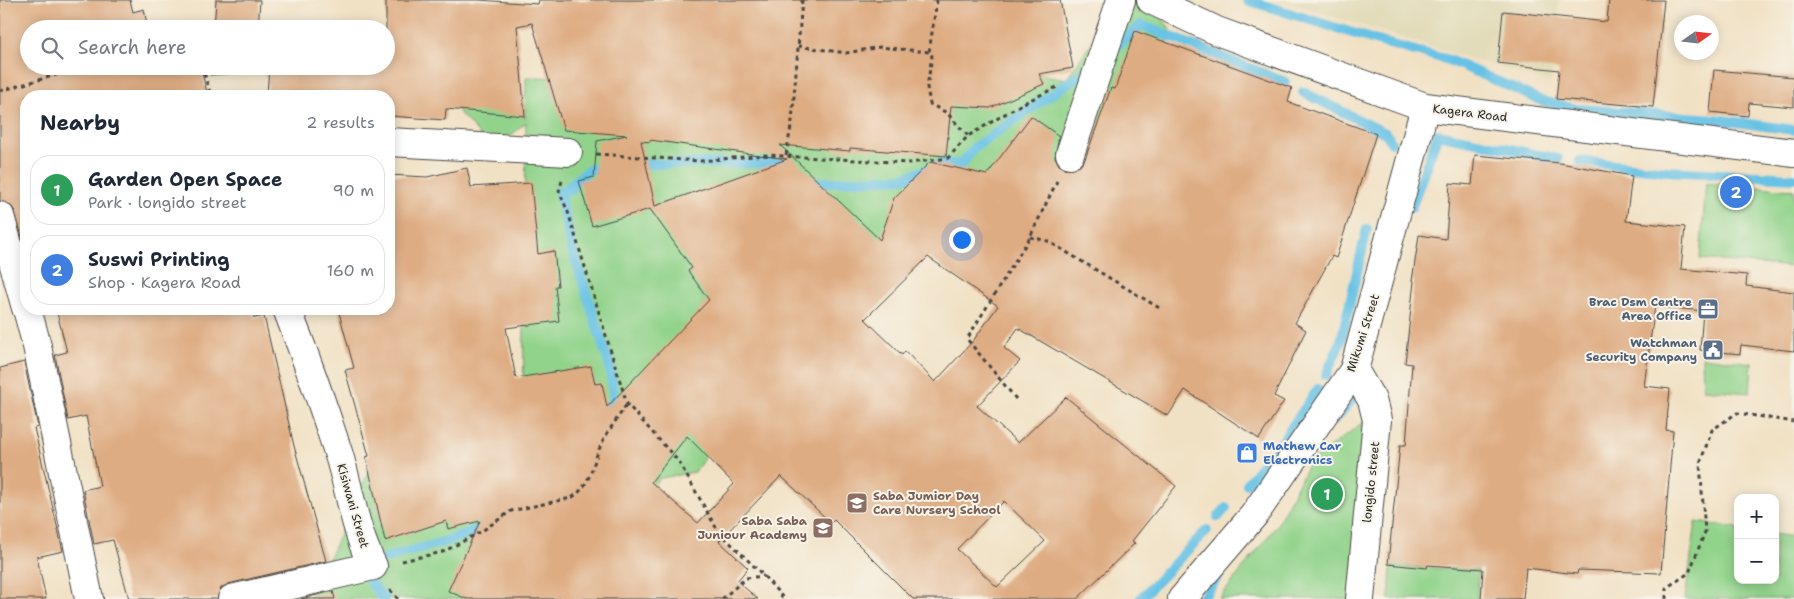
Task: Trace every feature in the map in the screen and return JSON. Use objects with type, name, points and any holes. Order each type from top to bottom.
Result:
[{"type":"street","points":[[1070,154],[1121,0]]},
{"type":"street","name":"Kagera Road","points":[[1158,3],[1216,31],[1425,107],[1794,153]]},
{"type":"street","name":"Mikumi Street","points":[[1182,599],[1254,515],[1354,370],[1425,107]]},
{"type":"street","points":[[395,142],[568,152]]},
{"type":"street","points":[[0,216],[20,287]]},
{"type":"street","points":[[28,315],[37,346],[89,599]]},
{"type":"street","name":"Kisiwani Street","points":[[289,315],[309,366],[337,450],[358,526],[373,566]]},
{"type":"street","name":"longido street","points":[[1354,370],[1372,400],[1376,420],[1360,599]]},
{"type":"street","points":[[232,599],[373,566]]},
{"type":"path","points":[[786,155],[792,122],[802,0]]},
{"type":"path","points":[[937,0],[929,52],[932,56],[927,87],[930,104],[947,113],[968,136]]},
{"type":"path","points":[[798,46],[846,53],[880,47],[929,52]]},
{"type":"path","points":[[0,91],[56,75]]},
{"type":"path","points":[[205,75],[209,90]]},
{"type":"path","points":[[784,599],[764,576],[718,531],[679,462],[627,404],[568,212],[558,191],[564,176],[568,152],[700,161],[786,155],[910,164],[948,158],[968,136],[1020,105],[1053,91],[1067,80]]},
{"type":"path","points":[[1016,399],[967,339],[1030,237],[1070,154]]},
{"type":"path","points":[[1030,237],[1048,242],[1161,309]]},
{"type":"path","points":[[373,566],[443,552],[482,531],[512,511],[571,498],[578,494],[586,485],[602,442],[627,404]]},
{"type":"path","points":[[1666,599],[1666,588],[1689,573],[1705,532],[1700,463],[1712,430],[1738,413],[1794,422]]},
{"type":"path","points":[[722,599],[746,578],[764,576]]},
{"type":"shaded area","points":[[1280,0],[1559,0],[1551,83]]},
{"type":"green space","points":[[1122,0],[1148,0],[1171,30],[1127,139],[1050,214],[764,298],[716,441],[695,472],[661,478],[636,499],[645,599],[310,599],[387,432],[523,419],[526,122],[494,151],[429,79],[461,48],[525,119],[526,77],[683,80],[1003,67],[1066,79]]},
{"type":"green space","points":[[1706,183],[1794,190],[1794,267],[1700,259]]},
{"type":"green space","points":[[1702,357],[1752,363],[1750,393],[1703,389]]},
{"type":"green space","points":[[1370,417],[1350,599],[1219,599],[1277,525],[1309,463]]},
{"type":"green space","points":[[1696,522],[1734,527],[1734,584],[1779,584],[1779,535],[1794,537],[1794,599],[1685,599]]},
{"type":"green space","points":[[1391,566],[1478,570],[1477,599],[1389,599]]},
{"type":"building","points":[[0,0],[130,0],[133,12],[144,9],[146,20],[20,20],[20,75],[202,75],[206,90],[20,90],[20,229],[15,211],[10,205],[0,201]]},
{"type":"building","points":[[216,0],[260,0],[259,20],[215,20]]},
{"type":"building","points":[[386,0],[478,0],[538,4],[539,0],[1060,0],[1073,68],[1039,74],[1044,84],[990,108],[951,106],[946,156],[850,148],[850,151],[780,145],[880,240],[894,198],[930,162],[987,175],[1031,116],[1059,136],[1055,157],[1059,165],[1066,169],[1080,166],[1085,159],[1111,88],[1115,89],[1135,31],[1292,88],[1288,102],[1376,134],[1336,258],[1332,256],[1295,323],[1306,330],[1274,396],[1284,401],[1259,439],[1185,390],[1168,416],[1018,328],[1004,348],[1020,361],[977,406],[1018,443],[1066,397],[1176,486],[1132,541],[1135,543],[1077,599],[913,599],[834,520],[831,523],[781,476],[719,541],[748,568],[737,581],[758,599],[467,599],[448,591],[480,521],[448,529],[446,521],[385,541],[366,457],[369,456],[345,370],[354,368],[340,315],[395,315],[395,175],[427,177],[467,168],[471,187],[531,183],[538,254],[554,251],[559,321],[506,328],[516,378],[591,366],[595,384],[602,383],[607,407],[709,300],[688,271],[692,268],[650,209],[592,226],[579,181],[594,177],[597,141],[627,135],[564,130],[532,23],[517,26],[525,116],[446,109],[445,120],[395,116],[395,90],[267,90],[268,75],[395,75],[395,20],[386,20]],"holes":[[[650,140],[787,159],[655,206],[641,141],[650,142]],[[928,257],[998,306],[973,341],[935,382],[905,351],[902,355],[865,319]],[[687,436],[734,484],[698,523],[651,482]],[[1004,501],[1045,541],[997,587],[957,549]]]},
{"type":"building","points":[[1609,0],[1664,0],[1653,107],[1556,99],[1559,70],[1498,63],[1503,11],[1607,22]]},
{"type":"building","points":[[1714,70],[1794,77],[1794,107],[1749,103],[1748,116],[1710,112]]},
{"type":"building","points":[[1475,155],[1560,163],[1632,176],[1626,221],[1685,227],[1681,269],[1747,275],[1746,286],[1794,292],[1794,351],[1741,345],[1740,354],[1700,350],[1703,311],[1655,306],[1644,386],[1670,389],[1666,430],[1673,431],[1661,573],[1578,570],[1577,574],[1526,568],[1523,599],[1481,599],[1483,569],[1428,565],[1427,568],[1388,564],[1400,445],[1406,445],[1412,364],[1405,363],[1414,281],[1412,281],[1419,235],[1446,239],[1450,183],[1472,185]]},
{"type":"building","points":[[58,315],[253,315],[254,318],[264,316],[294,446],[326,561],[228,584],[221,588],[217,599],[129,599],[113,540],[94,544],[83,490],[100,486],[86,416],[68,420],[55,355],[67,352]]},
{"type":"building","points":[[24,362],[38,427],[34,428],[63,551],[37,557],[46,599],[0,599],[0,368]]},
{"type":"building","points":[[333,591],[335,599],[301,599]]},
{"type":"waterway","points":[[1247,0],[1381,42],[1449,60],[1542,101],[1577,109],[1714,119],[1794,130]]},
{"type":"waterway","points":[[1111,51],[1141,25],[1285,82]]},
{"type":"waterway","points":[[808,183],[903,178],[945,163],[961,165],[975,147],[1094,65]]},
{"type":"waterway","points":[[1303,92],[1387,134],[1391,142]]},
{"type":"waterway","points":[[1411,208],[1438,134],[1558,159]]},
{"type":"waterway","points":[[1580,161],[1667,171],[1794,178]]},
{"type":"waterway","points":[[633,164],[786,163],[788,165]]},
{"type":"waterway","points":[[607,167],[589,170],[570,185],[572,190],[559,191],[572,248],[609,364],[614,397],[609,413]]},
{"type":"waterway","points":[[1326,375],[1341,341],[1367,229]]},
{"type":"waterway","points":[[1334,420],[1363,388]]},
{"type":"waterway","points":[[1276,450],[1318,389]]},
{"type":"waterway","points":[[1247,484],[1270,456]]},
{"type":"waterway","points":[[1218,517],[1226,508]]},
{"type":"waterway","points":[[386,558],[450,540],[487,526]]},
{"type":"waterway","points":[[1140,599],[1207,530]]},
{"type":"waterway","points":[[1202,599],[1219,575]]},
{"type":"waterway","points":[[371,583],[384,599]]},
{"type":"place","name":"Suswi Printing","points":[[1736,192]]},
{"type":"place","name":"Brac Dsm Centre Area Office","points":[[1708,309]]},
{"type":"place","name":"Watchman Security Company","points":[[1713,350]]},
{"type":"place","name":"Mathew Car Electronics","points":[[1247,453]]},
{"type":"place","name":"Garden Open Space","points":[[1327,494]]},
{"type":"place","name":"Saba Jumior Day Care Nursery School","points":[[857,503]]},
{"type":"place","name":"Saba Saba Juniour Academy","points":[[823,528]]}]
